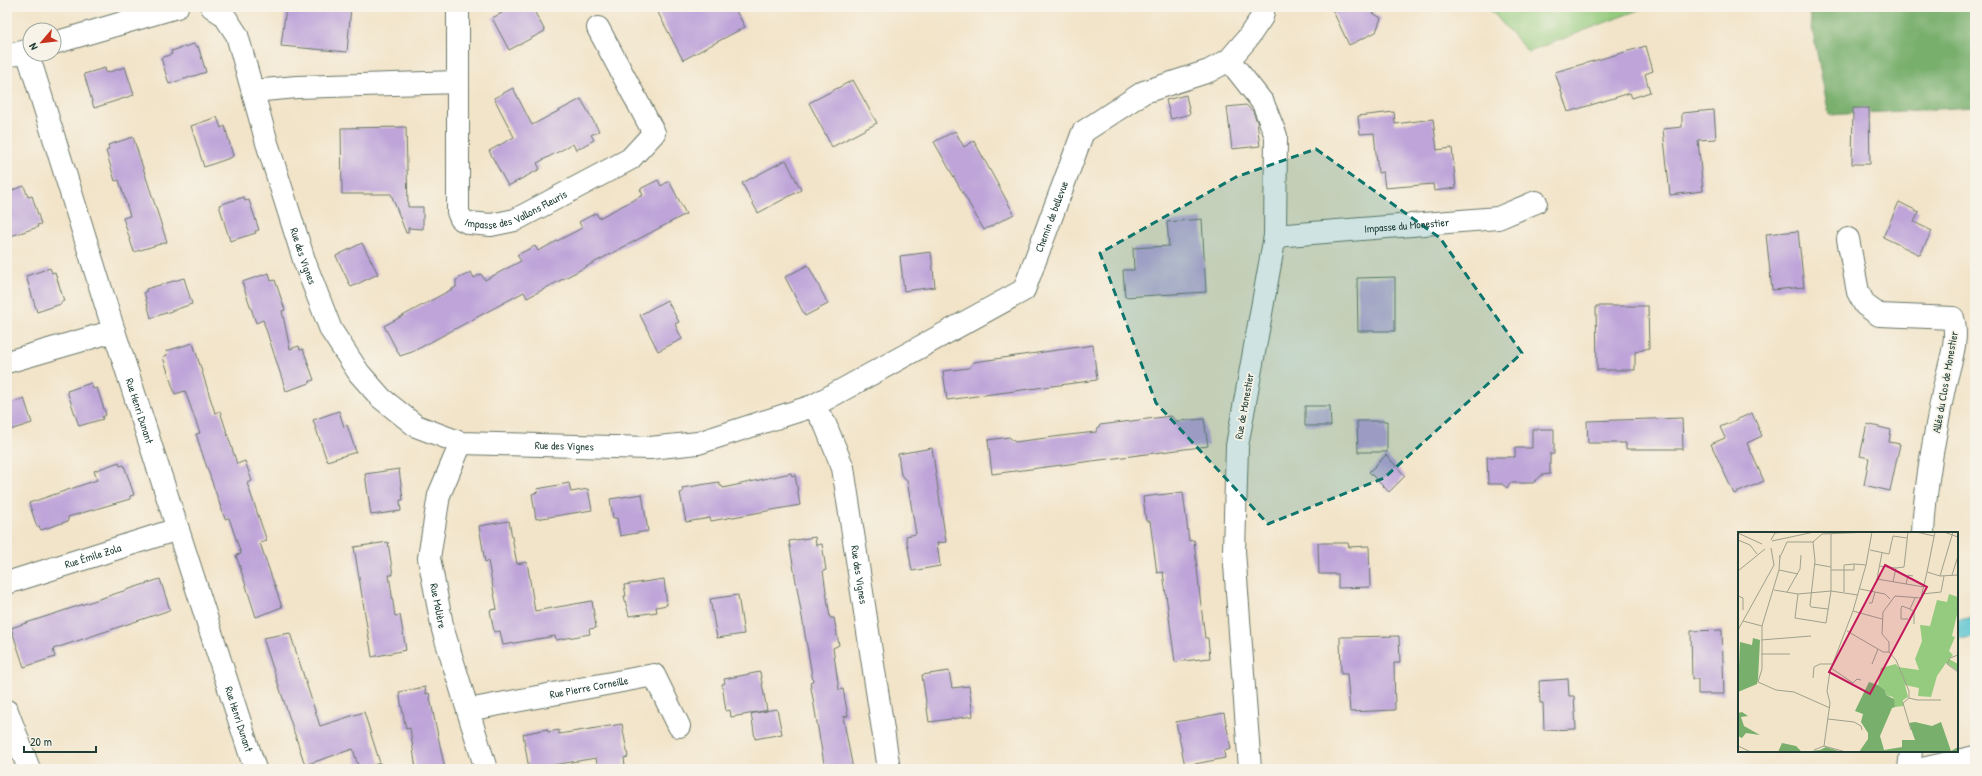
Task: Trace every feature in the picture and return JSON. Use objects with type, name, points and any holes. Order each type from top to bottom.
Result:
[{"type":"street","points":[[62,40],[128,14],[177,7]]},
{"type":"street","name":"Rue des Vignes","points":[[212,7],[224,15],[237,34],[267,143],[305,263],[331,330],[359,373],[381,398],[416,426],[461,442],[650,448],[698,443],[813,406],[825,424],[843,468],[890,769]]},
{"type":"street","points":[[253,91],[297,87],[458,82],[458,7]]},
{"type":"street","name":"Chemin de bellevue","points":[[813,406],[1024,290],[1083,132],[1144,92],[1210,71],[1229,60],[1247,39],[1262,17],[1264,7]]},
{"type":"street","name":"Impasse des Vallons Fleuris","points":[[458,82],[458,212],[461,219],[469,223],[491,225],[515,220],[630,159],[654,133],[598,28]]},
{"type":"street","name":"Rue Henri Dunant","points":[[21,52],[114,331],[255,769]]},
{"type":"street","name":"Rue de Monestier","points":[[1229,60],[1264,103],[1276,136],[1275,236],[1238,446],[1234,551],[1250,769]]},
{"type":"street","name":"Impasse du Monestier","points":[[1275,236],[1498,218],[1536,202]]},
{"type":"street","name":"Allée du Clos de Monestier","points":[[1848,239],[1858,292],[1865,305],[1879,315],[1953,318],[1956,329],[1943,392],[1927,487],[1923,532]]},
{"type":"street","points":[[7,362],[114,331]]},
{"type":"street","name":"Rue Molière","points":[[461,442],[439,495],[429,558],[443,630],[486,769]]},
{"type":"street","name":"Rue Émile Zola","points":[[7,583],[178,529]]},
{"type":"street","name":"Rue Pierre Corneille","points":[[468,710],[654,675],[679,726]]},
{"type":"street","points":[[7,711],[28,769]]},
{"type":"street","points":[[1910,769],[1911,752]]},
{"type":"street","points":[[1922,769],[1975,757]]},
{"type":"highlighted area","points":[[1316,149],[1440,238],[1522,353],[1384,478],[1268,524],[1156,403],[1100,253],[1236,177]]},
{"type":"green space","points":[[1488,7],[1646,7],[1528,52]]},
{"type":"green space","points":[[1808,7],[1975,7],[1975,107],[1829,115]]},
{"type":"water","points":[[1975,617],[1975,638],[1958,640],[1958,620]]},
{"type":"building","points":[[286,7],[351,7],[347,52],[281,46]]},
{"type":"building","points":[[499,7],[532,7],[545,31],[509,50],[492,18],[502,13]]},
{"type":"building","points":[[655,7],[734,7],[745,27],[683,60]]},
{"type":"building","points":[[1331,7],[1371,7],[1373,13],[1381,18],[1376,32],[1349,45]]},
{"type":"building","points":[[194,44],[196,47],[198,46],[206,72],[169,84],[161,58],[172,54],[171,51]]},
{"type":"building","points":[[1646,46],[1653,71],[1645,74],[1650,92],[1632,98],[1630,93],[1568,112],[1555,72]]},
{"type":"building","points":[[125,67],[134,95],[94,108],[84,74],[105,68],[106,73]]},
{"type":"building","points":[[853,80],[877,123],[832,147],[809,103]]},
{"type":"building","points":[[513,88],[532,125],[581,99],[599,131],[591,135],[594,140],[576,150],[573,144],[537,163],[540,169],[508,186],[489,151],[514,137],[494,98]]},
{"type":"building","points":[[1186,95],[1190,114],[1171,119],[1166,100]]},
{"type":"building","points":[[1246,105],[1253,111],[1257,122],[1260,146],[1232,149],[1227,107]]},
{"type":"building","points":[[1853,108],[1869,108],[1870,164],[1852,164]]},
{"type":"building","points":[[1714,110],[1716,139],[1698,140],[1703,191],[1670,195],[1663,129],[1682,127],[1682,113]]},
{"type":"building","points":[[1394,112],[1395,124],[1433,119],[1437,150],[1452,148],[1456,188],[1434,191],[1433,184],[1385,188],[1383,172],[1378,173],[1374,133],[1360,134],[1358,116]]},
{"type":"building","points":[[217,117],[221,128],[225,126],[233,156],[204,167],[191,126]]},
{"type":"building","points":[[406,127],[408,207],[423,207],[423,229],[408,228],[408,233],[406,233],[391,194],[342,194],[341,128]]},
{"type":"building","points":[[955,131],[964,147],[974,141],[1014,214],[984,230],[934,142]]},
{"type":"building","points":[[133,137],[167,242],[134,252],[123,218],[130,216],[119,180],[115,181],[106,151],[109,149],[108,145]]},
{"type":"building","points":[[786,160],[801,190],[758,213],[742,183]]},
{"type":"building","points":[[658,180],[661,186],[669,181],[686,214],[527,298],[524,292],[412,352],[400,356],[384,326],[456,287],[456,280],[471,272],[474,278],[481,274],[485,280],[521,261],[517,255],[535,246],[538,251],[582,228],[579,222],[596,213],[599,218],[643,195],[640,189]]},
{"type":"building","points":[[24,186],[28,197],[32,196],[41,224],[37,225],[38,227],[11,236],[7,224],[7,192]]},
{"type":"building","points":[[244,197],[245,201],[249,200],[259,230],[255,231],[256,233],[230,241],[219,205]]},
{"type":"building","points":[[1899,202],[1919,212],[1914,222],[1932,231],[1920,255],[1883,237]]},
{"type":"building","points":[[1202,219],[1206,292],[1125,297],[1123,270],[1134,270],[1133,248],[1169,246],[1167,222]]},
{"type":"building","points":[[1798,231],[1804,287],[1772,290],[1766,234]]},
{"type":"building","points":[[362,243],[378,274],[351,287],[336,256]]},
{"type":"building","points":[[931,252],[935,287],[904,291],[900,256]]},
{"type":"building","points":[[808,265],[828,304],[805,316],[785,277]]},
{"type":"building","points":[[50,268],[52,273],[55,272],[64,301],[61,302],[61,304],[37,312],[26,276]]},
{"type":"building","points":[[269,273],[271,281],[275,280],[285,310],[282,311],[290,349],[299,346],[300,350],[303,349],[314,380],[310,381],[310,383],[286,391],[263,320],[256,323],[242,282]]},
{"type":"building","points":[[1395,277],[1395,331],[1358,331],[1357,278]]},
{"type":"building","points":[[184,278],[192,304],[151,318],[144,292],[147,291],[146,289]]},
{"type":"building","points":[[667,300],[679,322],[675,324],[682,339],[658,351],[640,315]]},
{"type":"building","points":[[1596,306],[1648,306],[1649,348],[1635,352],[1635,370],[1597,370]]},
{"type":"building","points":[[193,343],[215,413],[220,411],[237,464],[245,461],[252,481],[247,483],[267,541],[260,543],[282,607],[256,617],[236,555],[241,554],[229,518],[225,519],[204,459],[196,434],[200,433],[185,391],[175,394],[163,357],[167,355],[166,351]]},
{"type":"building","points":[[1093,345],[1097,380],[947,400],[943,371],[969,368],[974,362]]},
{"type":"building","points":[[91,383],[93,389],[97,388],[106,415],[102,417],[103,419],[79,426],[67,391]]},
{"type":"building","points":[[24,398],[32,423],[7,431],[7,405]]},
{"type":"building","points":[[1305,406],[1330,406],[1331,426],[1305,426]]},
{"type":"building","points":[[339,411],[344,427],[347,425],[356,452],[327,461],[313,420]]},
{"type":"building","points":[[1752,413],[1762,436],[1747,443],[1764,481],[1734,494],[1711,444],[1725,438],[1720,427]]},
{"type":"building","points":[[1171,416],[1177,421],[1204,419],[1208,446],[992,474],[988,440],[1009,437],[1015,442],[1096,432],[1100,425]]},
{"type":"building","points":[[1682,418],[1683,449],[1626,449],[1626,443],[1588,443],[1587,421]]},
{"type":"building","points":[[1357,421],[1387,421],[1387,452],[1358,452]]},
{"type":"building","points":[[1867,424],[1891,430],[1889,442],[1900,444],[1890,491],[1864,485],[1869,458],[1860,456]]},
{"type":"building","points":[[1532,429],[1554,429],[1554,454],[1550,454],[1550,474],[1542,475],[1533,483],[1510,483],[1507,488],[1502,484],[1488,484],[1487,457],[1515,457],[1515,448],[1532,448]]},
{"type":"building","points":[[932,448],[946,542],[937,543],[940,566],[912,571],[906,536],[916,534],[907,480],[901,475],[898,454]]},
{"type":"building","points":[[1386,455],[1405,476],[1389,492],[1369,472]]},
{"type":"building","points":[[119,462],[120,466],[124,465],[134,495],[130,496],[130,499],[68,517],[68,521],[41,530],[39,526],[37,527],[29,503],[97,480],[94,471]]},
{"type":"building","points":[[399,469],[403,500],[400,500],[401,511],[371,515],[365,474]]},
{"type":"building","points":[[791,473],[792,476],[795,475],[800,505],[711,521],[710,518],[686,522],[680,493],[683,492],[682,488],[719,482],[720,486],[723,488]]},
{"type":"building","points":[[569,483],[571,492],[588,489],[592,510],[536,519],[532,494],[538,492],[537,489]]},
{"type":"building","points":[[1183,492],[1189,541],[1194,540],[1205,638],[1208,638],[1210,658],[1175,662],[1163,572],[1157,573],[1150,521],[1146,521],[1143,497]]},
{"type":"building","points":[[642,494],[648,531],[620,536],[617,518],[613,518],[610,499]]},
{"type":"building","points":[[509,521],[517,564],[527,562],[535,611],[592,601],[596,628],[589,629],[590,634],[556,640],[555,636],[503,645],[500,631],[494,632],[490,610],[497,609],[488,561],[485,562],[479,526]]},
{"type":"building","points":[[815,537],[816,545],[822,544],[826,570],[823,571],[830,618],[834,618],[839,645],[833,648],[839,690],[843,689],[848,716],[843,717],[853,769],[825,769],[810,682],[813,681],[789,541]]},
{"type":"building","points":[[388,542],[393,575],[389,575],[395,616],[400,615],[406,650],[372,657],[354,547]]},
{"type":"building","points":[[1318,543],[1348,543],[1349,547],[1369,546],[1370,587],[1338,588],[1338,574],[1319,574]]},
{"type":"building","points":[[160,579],[170,610],[53,649],[55,657],[24,667],[11,628]]},
{"type":"building","points":[[664,579],[667,605],[656,607],[657,612],[629,616],[624,596],[626,596],[624,585]]},
{"type":"building","points":[[738,595],[744,634],[717,638],[710,599]]},
{"type":"building","points":[[1722,630],[1724,694],[1698,694],[1698,679],[1692,679],[1691,631]]},
{"type":"building","points":[[290,633],[320,726],[364,712],[380,763],[359,769],[353,749],[305,765],[263,638]]},
{"type":"building","points":[[1399,636],[1400,663],[1394,663],[1395,710],[1350,712],[1347,674],[1341,674],[1340,637]]},
{"type":"building","points":[[949,671],[952,688],[969,686],[973,716],[929,722],[922,675]]},
{"type":"building","points":[[760,672],[767,711],[731,717],[730,710],[726,711],[722,684],[725,683],[724,679]]},
{"type":"building","points":[[1568,679],[1569,696],[1574,696],[1576,729],[1544,730],[1543,703],[1540,703],[1539,681]]},
{"type":"building","points":[[425,687],[426,694],[429,693],[445,769],[416,769],[410,728],[406,729],[399,692]]},
{"type":"building","points":[[777,709],[782,734],[755,739],[751,713]]},
{"type":"building","points":[[1224,713],[1231,749],[1224,751],[1225,758],[1185,766],[1176,722]]},
{"type":"building","points":[[622,724],[628,757],[624,758],[625,767],[598,769],[596,758],[529,769],[523,734],[547,729],[548,732],[559,730],[559,734]]}]
